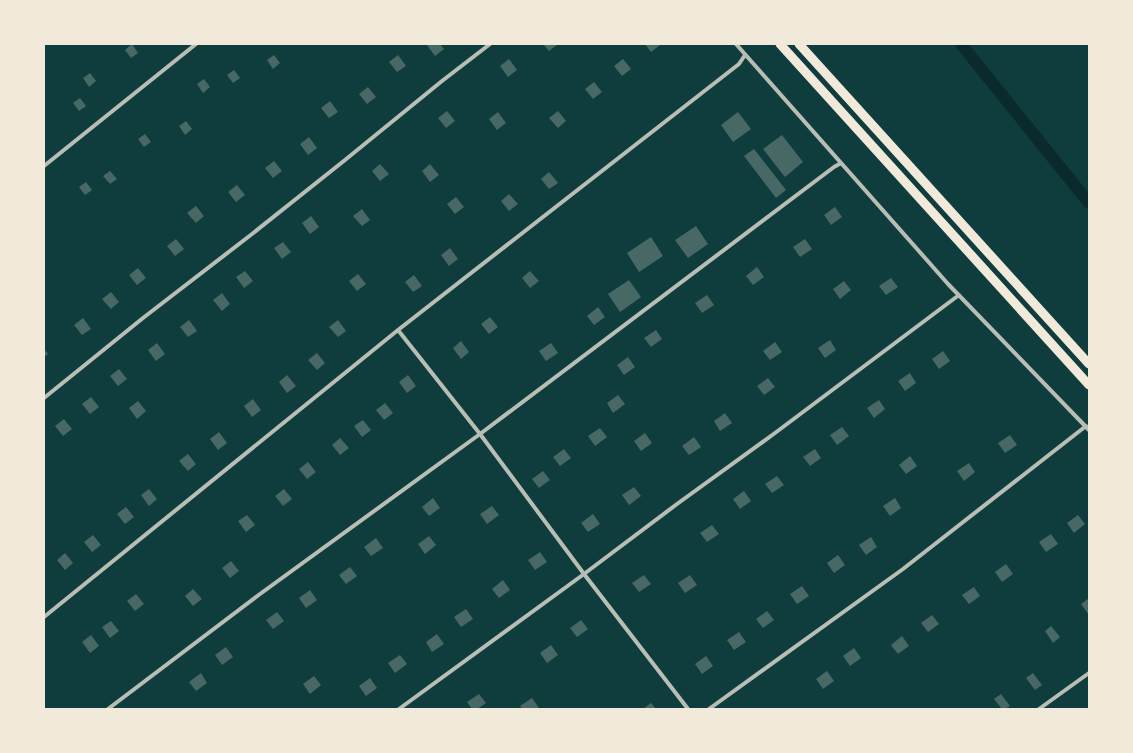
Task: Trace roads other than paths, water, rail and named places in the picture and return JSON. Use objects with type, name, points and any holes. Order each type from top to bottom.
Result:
[{"type":"highway","points":[[780,44],[1089,385]]},
{"type":"highway","points":[[799,44],[1089,364]]},
{"type":"street","points":[[44,166],[196,44]]},
{"type":"street","points":[[44,398],[136,323],[346,160],[442,81],[490,44]]},
{"type":"street","points":[[709,709],[903,569],[1088,428],[959,295],[736,44]]},
{"type":"street","points":[[44,617],[146,533],[220,476],[398,330],[739,64],[745,55]]},
{"type":"street","points":[[108,709],[260,594],[480,434],[631,318],[841,163]]},
{"type":"street","points":[[398,709],[584,574],[959,295]]},
{"type":"street","points":[[398,330],[480,434],[584,574],[688,709]]},
{"type":"street","points":[[1038,709],[1089,673]]},
{"type":"waterway","points":[[961,44],[1089,203]]}]
